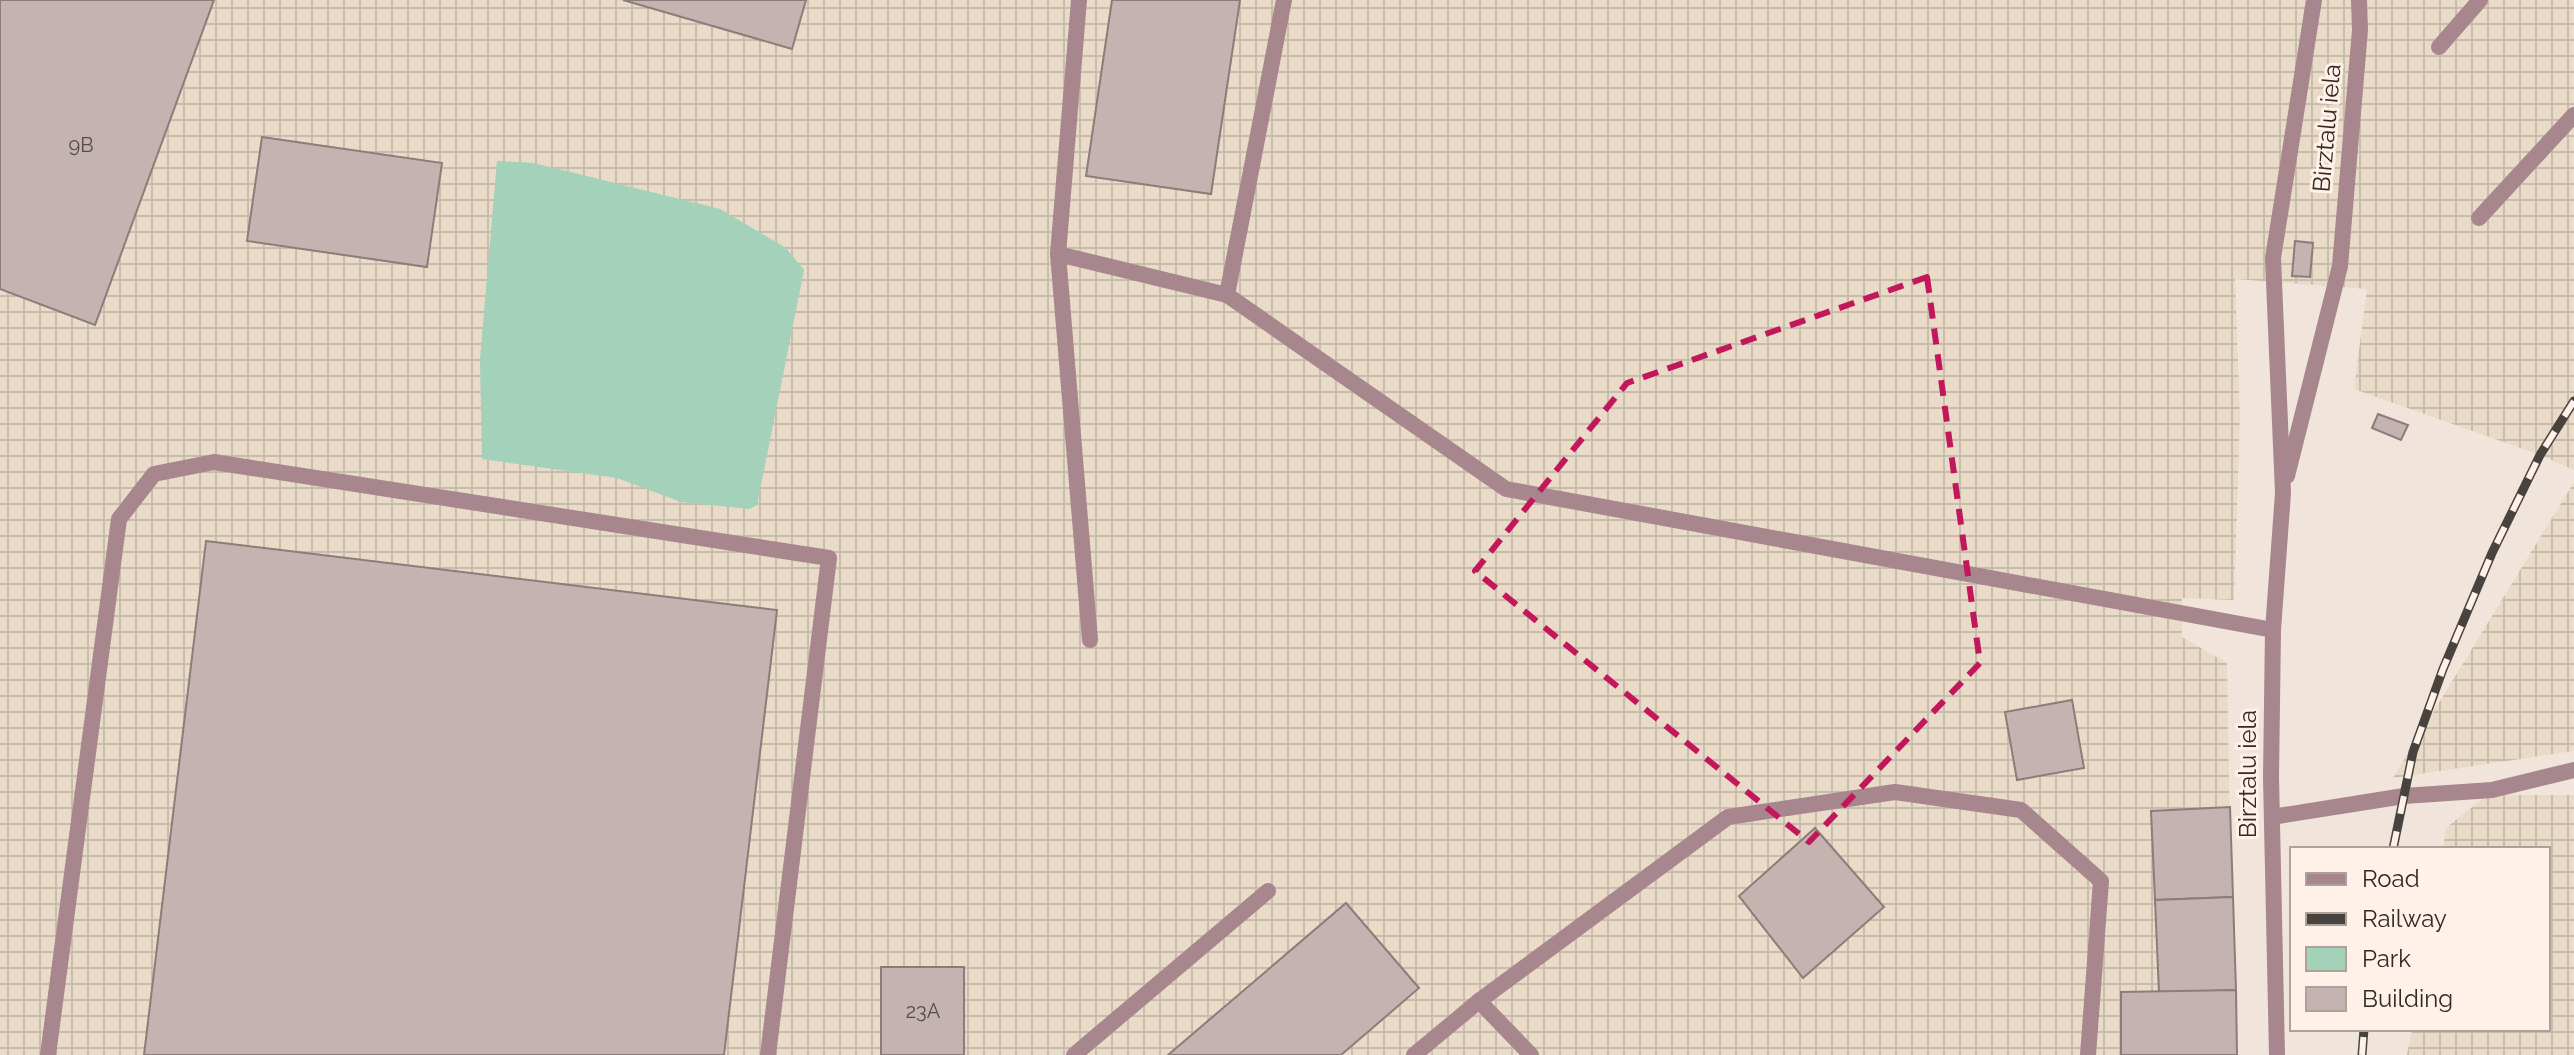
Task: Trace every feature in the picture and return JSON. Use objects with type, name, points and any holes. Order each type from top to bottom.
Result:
[{"type":"street","points":[[1079,0],[1058,254],[1090,640]]},
{"type":"street","points":[[1227,295],[1284,0]]},
{"type":"street","name":"Birztalu iela","points":[[2277,1055],[2272,817],[2273,630],[2283,493],[2273,258],[2314,0]]},
{"type":"street","name":"Birztalu iela","points":[[2283,493],[2340,266],[2360,30],[2359,0]]},
{"type":"street","points":[[2439,47],[2480,0]]},
{"type":"street","points":[[2479,218],[2574,115]]},
{"type":"street","points":[[1058,254],[1227,295],[1506,489],[2273,630]]},
{"type":"street","points":[[48,1055],[119,519],[154,474],[214,462],[829,558],[768,1055]]},
{"type":"street","points":[[2272,817],[2404,796],[2492,790],[2574,770]]},
{"type":"street","points":[[1414,1055],[1479,1001],[1728,817],[1895,792],[2021,810],[2101,881],[2088,1055]]},
{"type":"street","points":[[1074,1055],[1268,891]]},
{"type":"street","points":[[1479,1001],[1531,1055]]},
{"type":"highlighted area","points":[[1927,277],[1980,663],[1809,842],[1475,571],[1627,383]]},
{"type":"shaded area","points":[[0,0],[2574,0],[2574,470],[2354,389],[2367,289],[2235,279],[2240,416],[2234,600],[2182,598],[2182,637],[2227,663],[2234,1055],[0,1055]]},
{"type":"shaded area","points":[[2574,482],[2574,751],[2393,778]]},
{"type":"shaded area","points":[[2487,795],[2574,795],[2574,1055],[2407,1055],[2412,1031],[2550,1031],[2550,847],[2443,847],[2446,828]]},
{"type":"green space","points":[[497,161],[534,163],[720,209],[786,248],[804,270],[757,505],[749,509],[681,502],[617,478],[482,459],[480,359]]},
{"type":"building","points":[[0,0],[214,0],[95,325],[0,289]]},
{"type":"building","points":[[623,0],[806,0],[792,49]]},
{"type":"building","points":[[1112,0],[1240,0],[1211,194],[1086,176]]},
{"type":"building","points":[[262,137],[442,163],[427,267],[247,241]]},
{"type":"building","points":[[2295,241],[2313,243],[2310,277],[2292,276]]},
{"type":"building","points":[[2378,414],[2408,425],[2401,440],[2372,428]]},
{"type":"building","points":[[206,541],[777,610],[724,1055],[144,1055]]},
{"type":"building","points":[[2072,700],[2084,768],[2017,780],[2005,712]]},
{"type":"building","points":[[2230,807],[2233,897],[2155,900],[2151,811]]},
{"type":"building","points":[[1815,828],[1884,907],[1803,978],[1739,896]]},
{"type":"building","points":[[2233,897],[2236,990],[2159,993],[2155,900]]},
{"type":"building","points":[[1346,903],[1419,988],[1341,1055],[1168,1055]]},
{"type":"building","points":[[881,967],[964,967],[964,1055],[881,1055]]},
{"type":"building","points":[[2236,990],[2237,1055],[2121,1055],[2121,992]]},
{"type":"railway","points":[[2393,847],[2413,752],[2443,669],[2492,553],[2540,455],[2574,401]]},
{"type":"railway","points":[[2362,1055],[2364,1031]]}]
